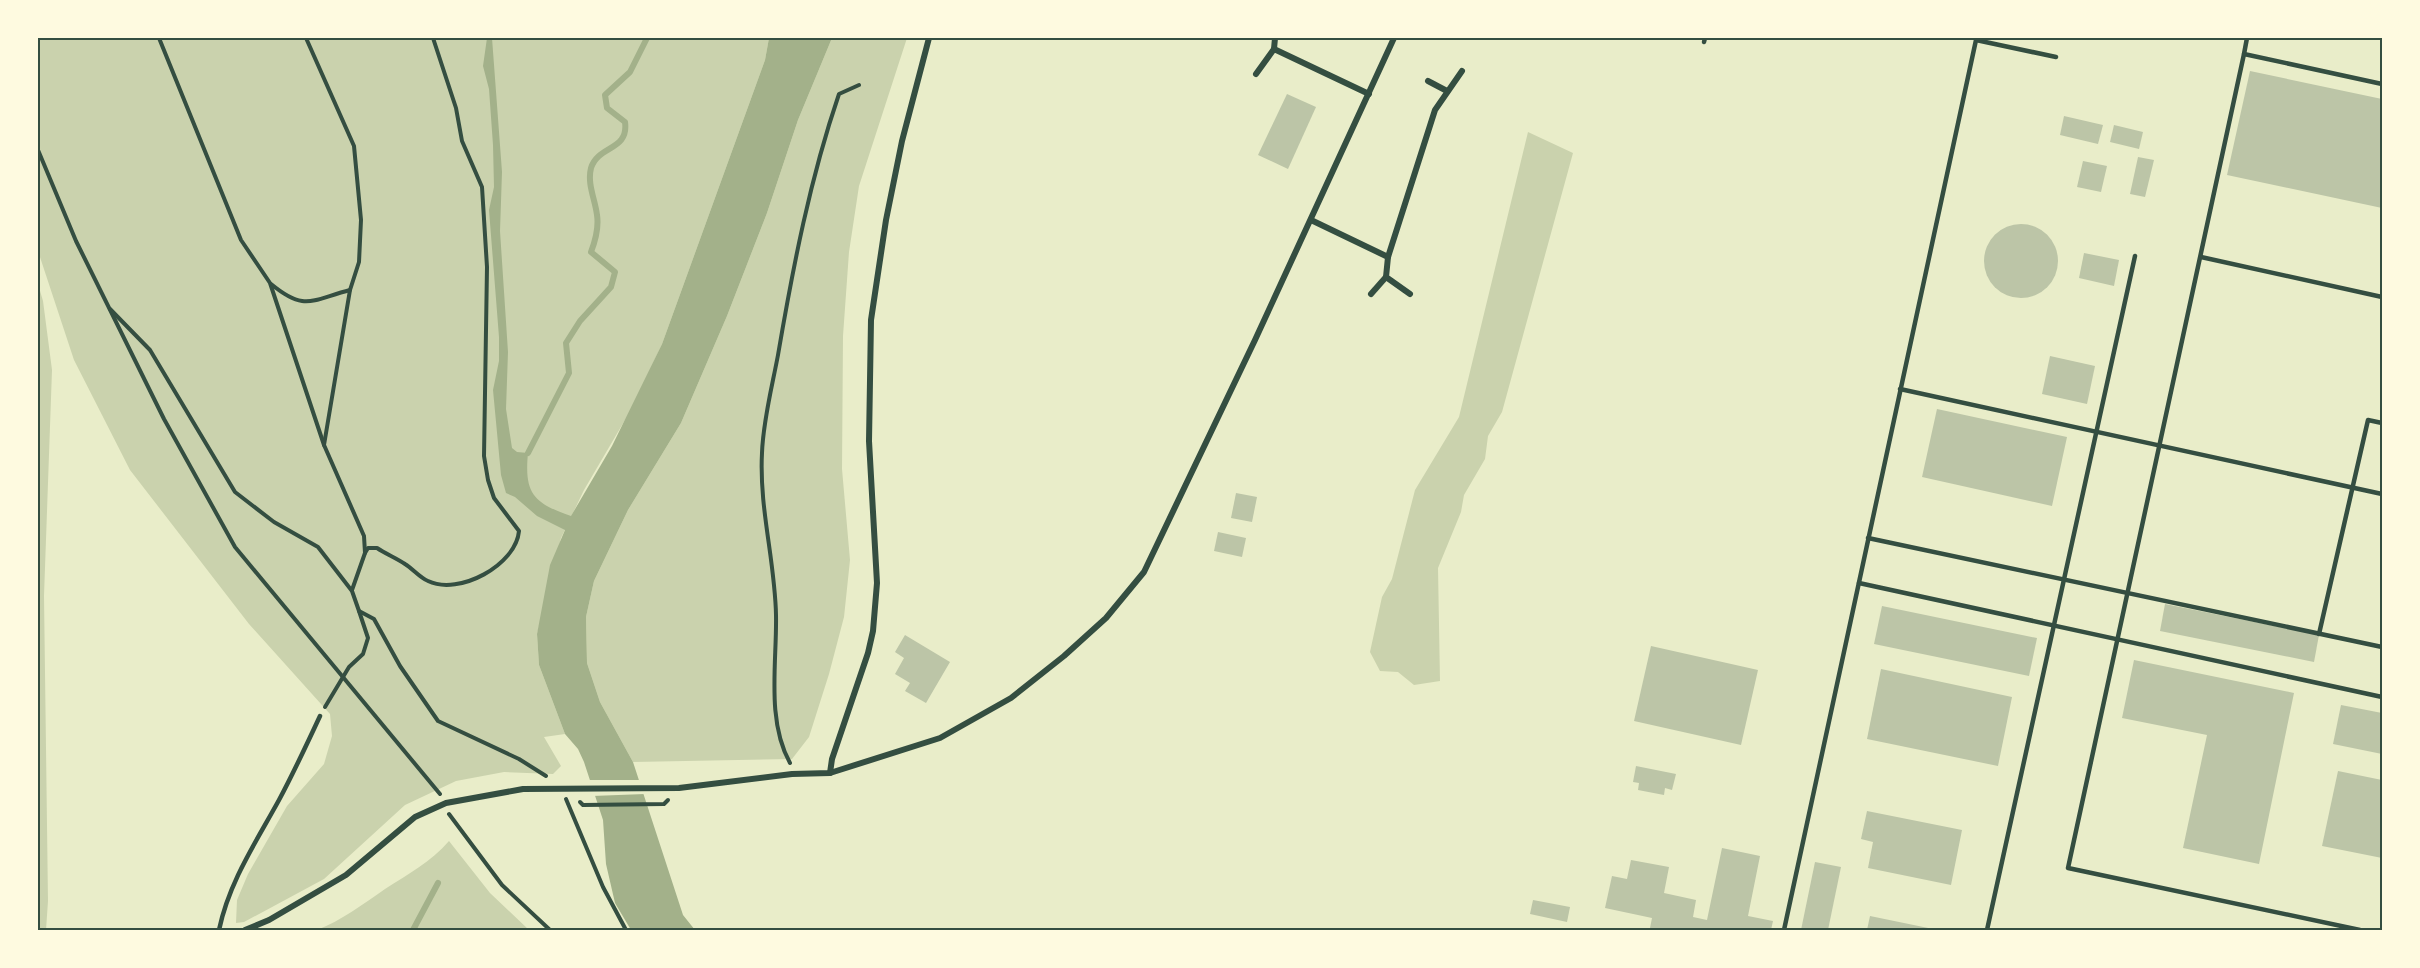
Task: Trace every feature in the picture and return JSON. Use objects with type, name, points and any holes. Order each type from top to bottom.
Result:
[{"type":"street","points":[[830,773],[832,759],[873,631],[877,583],[869,441],[871,320],[886,220],[902,141],[920,62],[929,38]]},
{"type":"street","points":[[1256,74],[1274,49],[1275,38]]},
{"type":"street","points":[[245,930],[269,920],[346,875],[415,817],[446,803],[523,789],[679,788],[792,774],[830,773],[940,738],[1011,698],[1064,656],[1106,618],[1144,572],[1311,220],[1394,38]]},
{"type":"street","points":[[1274,49],[1369,94]]},
{"type":"street","points":[[1371,294],[1386,277],[1388,257],[1435,110],[1462,71]]},
{"type":"street","points":[[1428,81],[1447,91]]},
{"type":"street","points":[[1311,220],[1388,257]]},
{"type":"street","points":[[1386,277],[1410,294]]},
{"type":"lane","points":[[2247,38],[2067,868],[2360,930]]},
{"type":"lane","points":[[1784,930],[1976,40],[2056,57]]},
{"type":"lane","points":[[2244,54],[2382,84]]},
{"type":"lane","points":[[1986,930],[2135,256]]},
{"type":"lane","points":[[2201,257],[2382,297]]},
{"type":"lane","points":[[1900,389],[2382,494]]},
{"type":"lane","points":[[2319,634],[2368,420],[2382,423]]},
{"type":"lane","points":[[1868,538],[2382,647]]},
{"type":"lane","points":[[1859,583],[2382,697]]},
{"type":"lane","points":[[219,930],[227,900],[255,840],[288,783],[320,716]]},
{"type":"path","points":[[159,38],[241,240],[270,284],[324,445],[364,536],[365,553]]},
{"type":"path","points":[[306,38],[354,147],[361,220],[359,262],[350,290],[324,445]]},
{"type":"path","points":[[352,591],[368,548],[377,548],[427,581],[437,584],[462,583],[481,577],[499,565],[518,543],[519,531],[494,498],[484,456],[488,328],[482,187],[462,141],[453,98],[433,38]]},
{"type":"path","points":[[808,775],[789,762],[783,748],[775,703],[775,590],[763,514],[762,452],[789,290],[820,149],[839,94],[859,85]]},
{"type":"path","points":[[38,150],[76,241],[164,419],[235,547],[446,803]]},
{"type":"path","points":[[270,284],[289,299],[301,303],[350,290]]},
{"type":"path","points":[[108,306],[150,350],[236,492],[274,522],[318,547],[352,591],[368,638],[363,654],[349,667],[320,716]]},
{"type":"path","points":[[359,611],[374,619],[400,666],[438,721],[519,759],[563,789],[603,887],[626,930]]},
{"type":"path","points":[[449,815],[502,885],[550,930]]},
{"type":"shaded area","points":[[38,38],[769,38],[765,60],[662,344],[632,408],[584,490],[561,538],[537,634],[539,665],[565,734],[544,737],[561,766],[553,774],[504,772],[456,781],[405,805],[324,879],[244,922],[236,923],[237,900],[248,874],[287,806],[324,764],[332,736],[330,714],[249,624],[130,470],[74,360],[38,251]]},
{"type":"shaded area","points":[[487,38],[492,38],[502,172],[500,231],[508,352],[506,409],[512,448],[517,452],[528,453],[528,478],[534,495],[548,506],[571,516],[612,446],[662,344],[765,60],[769,38],[832,38],[798,120],[767,213],[727,316],[681,423],[628,510],[594,581],[586,617],[587,663],[600,702],[633,762],[683,915],[695,930],[631,930],[615,903],[606,864],[603,820],[584,762],[578,749],[565,734],[539,665],[537,634],[550,565],[565,530],[537,516],[515,497],[506,493],[501,475],[493,390],[499,361],[499,337],[489,210],[494,187],[493,145],[489,89],[483,66]]},
{"type":"shaded area","points":[[832,38],[907,38],[859,186],[849,252],[843,336],[842,469],[850,560],[844,617],[829,674],[809,737],[792,759],[633,762],[600,702],[587,663],[586,617],[594,581],[628,510],[681,423],[727,316],[767,213],[798,120]]},
{"type":"shaded area","points":[[1528,132],[1573,153],[1502,412],[1488,436],[1485,459],[1464,495],[1461,512],[1438,568],[1440,681],[1414,685],[1398,672],[1380,671],[1370,652],[1382,597],[1392,579],[1415,490],[1459,417]]},
{"type":"shaded area","points":[[38,284],[43,301],[52,370],[44,596],[48,901],[46,930],[38,930]]},
{"type":"shaded area","points":[[449,841],[490,893],[529,930],[317,930],[352,912],[419,867]]},
{"type":"pier","points":[[587,780],[641,780],[645,794],[592,796]]},
{"type":"building","points":[[2250,71],[2382,99],[2382,208],[2227,175]]},
{"type":"building","points":[[1287,94],[1316,107],[1288,169],[1258,155]]},
{"type":"building","points":[[2064,116],[2103,125],[2098,144],[2060,135]]},
{"type":"building","points":[[2114,125],[2143,132],[2139,149],[2110,142]]},
{"type":"building","points":[[2138,157],[2154,160],[2145,197],[2130,194]]},
{"type":"building","points":[[2083,161],[2107,166],[2101,192],[2077,187]]},
{"type":"building","points":[[2021,224],[2035,227],[2047,235],[2055,247],[2058,261],[2055,275],[2047,287],[2035,295],[2021,298],[2007,295],[1995,287],[1987,275],[1984,261],[1987,247],[1995,235],[2007,227]]},
{"type":"building","points":[[2084,253],[2119,260],[2114,286],[2079,278]]},
{"type":"building","points":[[2050,356],[2095,366],[2087,404],[2042,394]]},
{"type":"building","points":[[1937,409],[2067,437],[2052,506],[1922,477]]},
{"type":"building","points":[[1236,493],[1257,497],[1252,522],[1231,518]]},
{"type":"building","points":[[1218,532],[1246,538],[1242,557],[1214,551]]},
{"type":"building","points":[[2165,604],[2319,635],[2314,662],[2160,631]]},
{"type":"building","points":[[1882,606],[2037,638],[2029,676],[1874,644]]},
{"type":"building","points":[[905,635],[950,662],[926,703],[905,691],[910,683],[895,674],[904,658],[895,652]]},
{"type":"building","points":[[1651,646],[1758,670],[1741,745],[1634,721]]},
{"type":"building","points":[[2134,660],[2294,693],[2259,864],[2183,848],[2207,735],[2122,718]]},
{"type":"building","points":[[1881,669],[2012,697],[1998,766],[1867,739]]},
{"type":"building","points":[[2341,705],[2382,713],[2382,754],[2333,744]]},
{"type":"building","points":[[1636,766],[1676,774],[1672,790],[1665,788],[1664,795],[1638,790],[1639,783],[1633,782]]},
{"type":"building","points":[[2338,771],[2382,780],[2382,858],[2322,846]]},
{"type":"building","points":[[1867,811],[1962,830],[1951,885],[1868,868],[1873,842],[1861,839]]},
{"type":"building","points":[[1722,848],[1760,856],[1748,916],[1773,921],[1771,930],[1661,930],[1650,928],[1652,918],[1605,908],[1612,876],[1627,879],[1631,860],[1669,867],[1664,893],[1696,900],[1693,917],[1707,920]]},
{"type":"building","points":[[1815,862],[1841,867],[1828,930],[1801,930]]},
{"type":"building","points":[[1533,900],[1570,907],[1567,922],[1530,914]]},
{"type":"building","points":[[1870,916],[1933,929],[1933,930],[1867,930]]},
{"type":"waterway","points":[[528,453],[569,373],[566,343],[580,321],[611,287],[615,272],[591,252],[598,224],[590,174],[595,161],[618,143],[625,131],[625,122],[607,108],[605,95],[630,72],[647,38]]},
{"type":"waterway","points":[[413,930],[438,883]]}]
